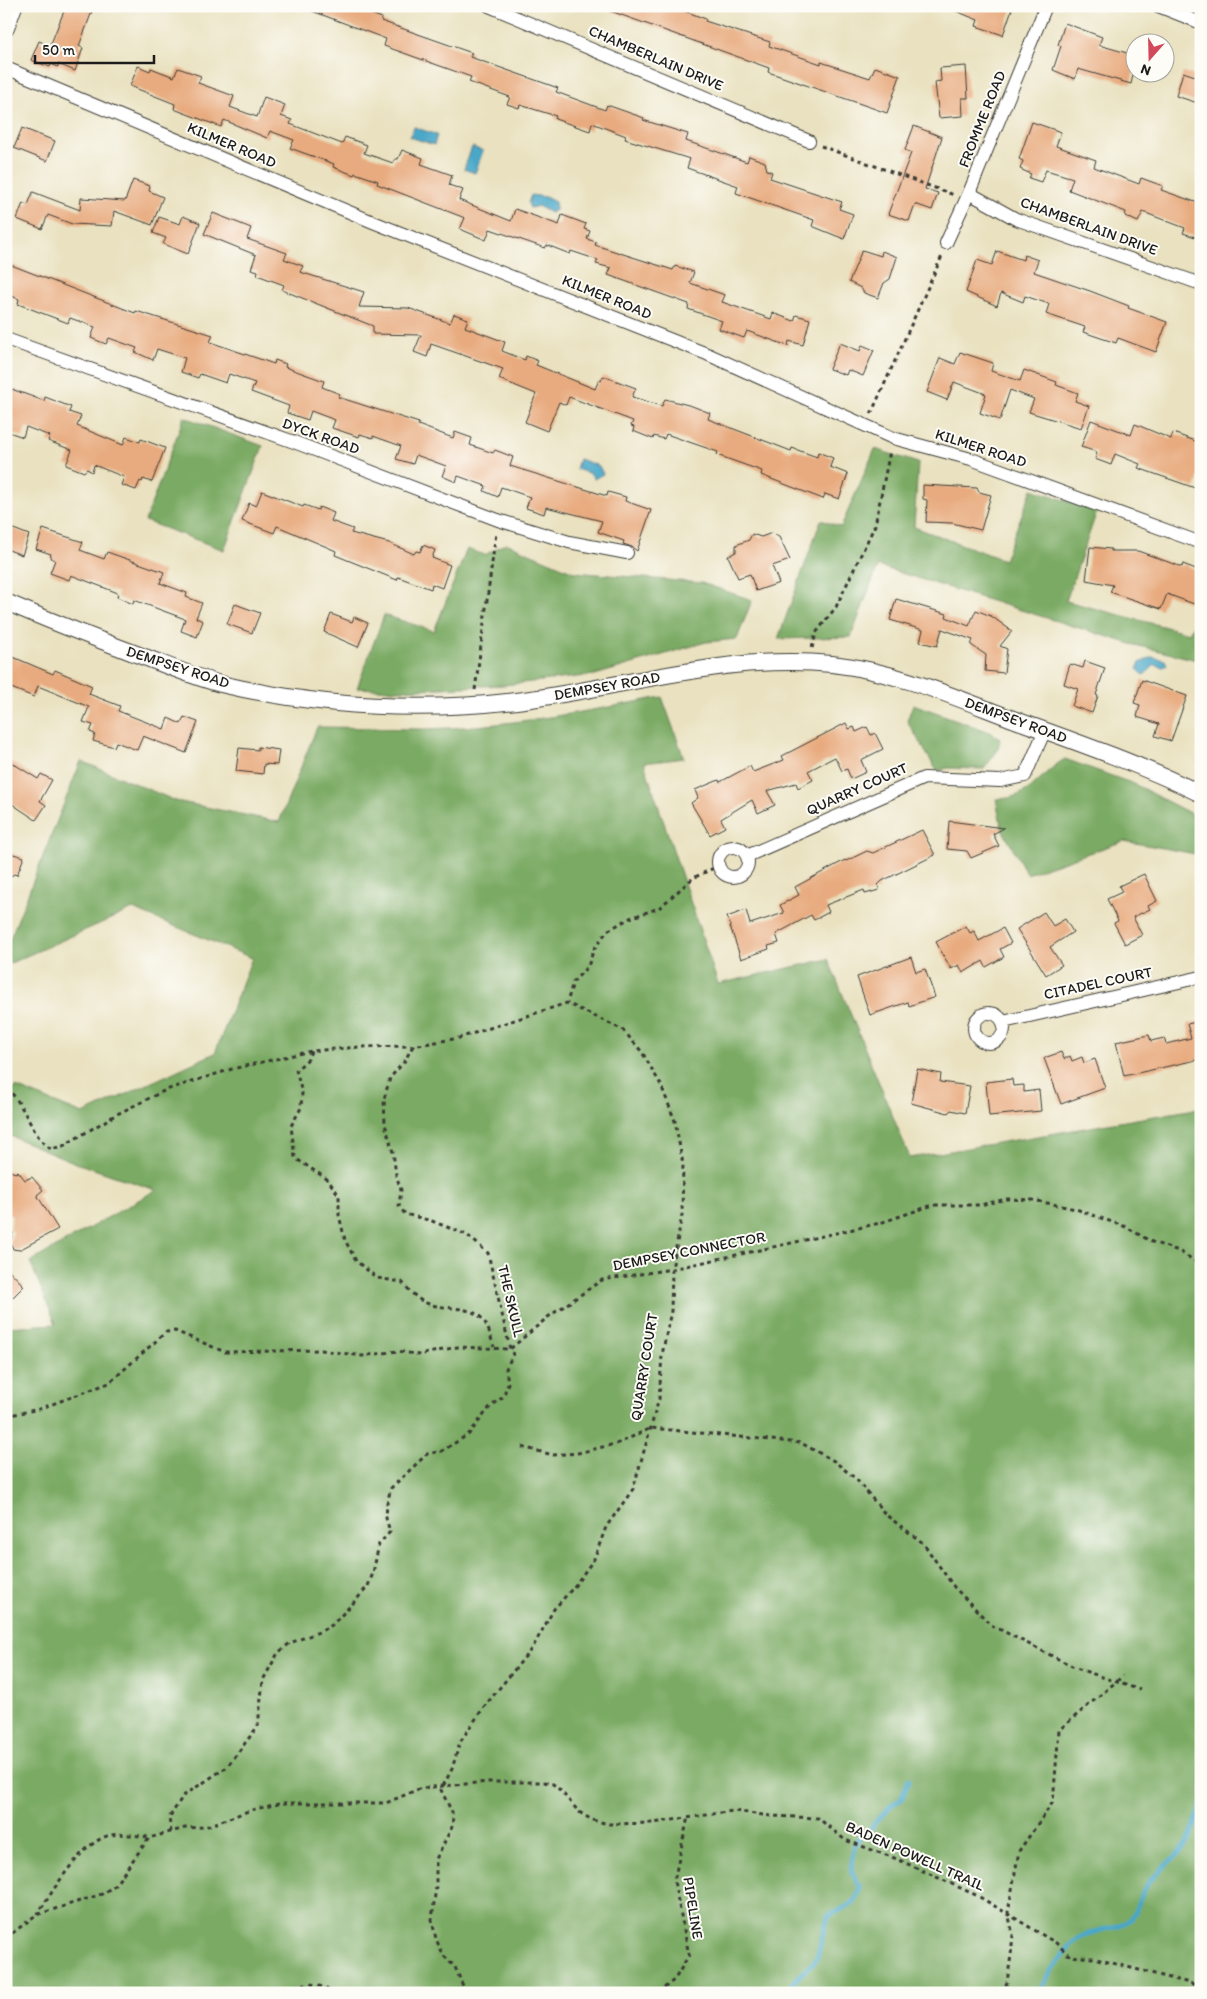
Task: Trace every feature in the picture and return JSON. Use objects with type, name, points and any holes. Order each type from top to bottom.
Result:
[{"type":"street","points":[[6,28],[14,6]]},
{"type":"street","name":"CHAMBERLAIN DRIVE","points":[[489,6],[809,141]]},
{"type":"street","name":"FROMME ROAD","points":[[946,243],[969,193],[1046,6]]},
{"type":"street","points":[[1158,6],[1201,23]]},
{"type":"street","name":"KILMER ROAD","points":[[6,68],[373,222],[707,354],[893,438],[971,459],[1201,543]]},
{"type":"street","name":"CHAMBERLAIN DRIVE","points":[[969,193],[1016,219],[1201,284]]},
{"type":"street","name":"DYCK ROAD","points":[[6,339],[294,442],[498,520],[569,542],[628,553]]},
{"type":"street","name":"DEMPSEY ROAD","points":[[6,602],[72,630],[220,683],[316,701],[355,705],[430,709],[472,706],[526,700],[756,662],[809,662],[854,668],[892,676],[1045,730],[1159,774],[1201,794]]},
{"type":"street","name":"QUARRY COURT","points":[[747,856],[924,778],[1000,781],[1026,776],[1045,730]]},
{"type":"street","points":[[730,847],[740,848],[747,856],[748,867],[745,872],[737,877],[727,877],[718,866],[721,852],[730,847]]},
{"type":"street","name":"CITADEL COURT","points":[[1003,1022],[1201,977]]},
{"type":"path","points":[[809,141],[954,195],[969,193]]},
{"type":"path","points":[[866,426],[946,243]]},
{"type":"path","points":[[812,648],[816,633],[836,607],[875,525],[893,438]]},
{"type":"path","points":[[472,706],[498,520]]},
{"type":"path","points":[[6,1088],[24,1111],[42,1142],[51,1149],[63,1146],[117,1114],[166,1090],[260,1062],[311,1051],[359,1047],[413,1046],[459,1038],[567,1002],[573,982],[588,966],[594,949],[607,931],[630,918],[659,908],[693,878],[718,866]]},
{"type":"path","name":"QUARRY COURT","points":[[443,1786],[452,1769],[460,1742],[484,1708],[533,1647],[554,1610],[594,1559],[606,1527],[633,1489],[659,1399],[662,1355],[670,1311],[672,1268],[682,1215],[683,1164],[675,1122],[661,1085],[642,1052],[623,1030],[567,1002]]},
{"type":"path","name":"THE SKULL","points":[[171,1832],[169,1818],[183,1796],[227,1768],[258,1726],[263,1680],[278,1653],[290,1643],[332,1625],[368,1586],[378,1559],[379,1544],[390,1532],[386,1518],[391,1488],[427,1454],[442,1451],[469,1434],[490,1407],[503,1397],[508,1384],[506,1370],[513,1354],[488,1252],[468,1235],[432,1220],[405,1214],[398,1206],[401,1190],[385,1124],[384,1099],[390,1078],[404,1062],[413,1046]]},
{"type":"path","points":[[311,1051],[308,1059],[296,1070],[302,1093],[301,1108],[290,1126],[295,1158],[326,1180],[339,1195],[339,1215],[345,1240],[356,1261],[377,1278],[402,1282],[427,1304],[446,1309],[466,1309],[484,1320],[494,1347]]},
{"type":"path","name":"DEMPSEY CONNECTOR","points":[[510,1348],[548,1317],[602,1280],[672,1268],[880,1223],[933,1205],[980,1205],[1007,1199],[1033,1200],[1107,1219],[1152,1242],[1179,1252],[1201,1265]]},
{"type":"path","points":[[6,1416],[39,1409],[109,1384],[166,1332],[174,1331],[225,1352],[321,1350],[362,1356],[398,1351],[419,1355],[457,1347],[510,1348]]},
{"type":"path","points":[[522,1447],[553,1455],[578,1453],[619,1443],[651,1428],[801,1444],[834,1461],[856,1479],[886,1516],[923,1543],[954,1587],[991,1625],[1076,1668],[1140,1690]]},
{"type":"path","points":[[1003,1993],[1007,1982],[1013,1935],[1008,1912],[1019,1851],[1053,1802],[1059,1730],[1123,1676]]},
{"type":"path","name":"BADEN POWELL TRAIL","points":[[6,1938],[36,1915],[82,1854],[96,1842],[110,1835],[150,1838],[185,1828],[205,1827],[251,1810],[283,1802],[386,1803],[421,1788],[488,1782],[553,1784],[579,1812],[592,1820],[609,1824],[653,1823],[688,1816],[733,1811],[771,1816],[818,1818],[852,1843],[874,1850],[978,1896],[1008,1912],[1048,1940],[1056,1943],[1070,1956],[1092,1958],[1201,1986]]},
{"type":"path","points":[[443,1786],[441,1790],[452,1812],[452,1825],[436,1859],[436,1886],[432,1920],[436,1939],[444,1955],[458,1973],[466,1993]]},
{"type":"path","name":"PIPELINE","points":[[658,1993],[675,1979],[689,1955],[674,1881],[688,1816]]},
{"type":"path","name":"BADEN POWELL TRAIL","points":[[36,1915],[102,1894],[115,1886],[150,1838]]},
{"type":"path","points":[[289,1993],[292,1989],[309,1983],[326,1988],[332,1993]]},
{"type":"green space","points":[[184,417],[263,446],[224,550],[145,521]]},
{"type":"green space","points":[[875,449],[918,463],[914,527],[1004,560],[1032,489],[1097,511],[1066,601],[1189,633],[1201,611],[1201,661],[1131,644],[878,566],[851,637],[778,639],[821,520],[841,527]]},
{"type":"green space","points":[[506,543],[574,572],[702,583],[752,600],[737,639],[706,642],[595,675],[504,685],[398,690],[357,688],[384,615],[434,631],[467,549],[485,555]]},
{"type":"green space","points":[[662,697],[684,758],[644,763],[718,984],[828,959],[910,1158],[1201,1108],[1201,1993],[6,1993],[6,1327],[56,1324],[30,1262],[156,1190],[76,1163],[6,1134],[6,1095],[16,1087],[83,1114],[215,1053],[252,958],[133,909],[6,965],[6,949],[81,761],[176,801],[279,822],[317,727],[454,728],[514,722]]},
{"type":"green space","points":[[913,704],[990,732],[1000,738],[998,750],[984,769],[948,768],[937,771],[907,721]]},
{"type":"green space","points":[[1065,759],[1134,784],[1201,819],[1201,855],[1124,841],[1027,874],[1002,829],[996,799],[1008,798],[1026,791],[1055,765]]},
{"type":"water","points":[[414,127],[437,135],[434,145],[410,137]]},
{"type":"water","points":[[472,147],[483,151],[475,173],[464,169]]},
{"type":"water","points":[[531,195],[545,197],[555,202],[556,209],[551,213],[538,206],[530,208],[528,203]]},
{"type":"water","points":[[579,459],[599,466],[603,474],[594,479],[591,474],[576,469]]},
{"type":"water","points":[[1152,657],[1165,660],[1167,665],[1163,667],[1155,665],[1144,675],[1137,669],[1140,663]]},
{"type":"building","points":[[66,6],[94,6],[79,46],[83,48],[75,71],[58,64],[58,67],[51,64],[50,67],[31,60],[39,41],[50,46]]},
{"type":"building","points":[[299,6],[350,6],[382,18],[381,21],[472,53],[470,57],[558,88],[556,92],[605,110],[607,105],[644,118],[643,120],[688,134],[686,141],[747,162],[749,156],[765,162],[767,170],[772,172],[770,178],[842,202],[839,209],[853,214],[844,239],[812,226],[814,220],[736,193],[738,186],[687,168],[690,159],[625,139],[626,136],[592,123],[590,131],[555,119],[556,116],[520,105],[519,108],[507,104],[510,97],[469,82],[471,77],[384,46],[386,39]]},
{"type":"building","points":[[605,6],[671,6],[706,19],[705,21],[770,42],[769,46],[821,64],[821,62],[870,78],[875,67],[900,76],[887,113],[768,72],[769,68],[605,9]]},
{"type":"building","points":[[1013,6],[1003,35],[976,26],[978,20],[946,7]]},
{"type":"building","points":[[1065,23],[1102,37],[1099,45],[1124,52],[1124,82],[1131,82],[1131,84],[1078,69],[1075,79],[1053,70],[1061,46],[1058,45]]},
{"type":"building","points":[[138,66],[150,71],[151,68],[174,77],[178,68],[201,76],[198,83],[234,96],[230,107],[257,117],[264,97],[285,105],[281,116],[292,120],[290,124],[342,144],[345,137],[367,145],[364,153],[393,163],[395,159],[398,159],[402,150],[423,158],[421,164],[452,175],[449,185],[463,190],[459,200],[511,221],[515,209],[559,225],[562,215],[586,224],[584,229],[590,231],[587,239],[596,242],[595,245],[673,270],[675,266],[694,272],[690,283],[725,295],[722,302],[771,319],[773,313],[794,321],[796,315],[810,319],[803,345],[789,341],[788,346],[747,331],[744,338],[719,329],[722,321],[688,309],[689,304],[608,275],[611,268],[596,264],[598,260],[571,251],[570,254],[547,245],[545,248],[490,229],[486,240],[460,229],[465,218],[377,184],[378,181],[355,173],[354,175],[333,167],[334,164],[290,148],[294,140],[270,131],[267,138],[224,120],[221,127],[174,109],[175,104],[130,86]]},
{"type":"building","points":[[966,66],[968,98],[962,98],[963,116],[939,118],[935,82],[941,81],[940,68]]},
{"type":"building","points":[[1183,72],[1201,78],[1201,104],[1176,96]]},
{"type":"building","points":[[1032,122],[1061,132],[1056,146],[1096,160],[1094,167],[1139,184],[1141,178],[1163,186],[1161,190],[1201,204],[1201,239],[1183,233],[1185,228],[1143,212],[1138,222],[1125,216],[1126,212],[1069,190],[1073,178],[1046,170],[1041,182],[1029,178],[1031,174],[1020,169],[1023,161],[1019,159]]},
{"type":"building","points":[[914,126],[942,137],[925,189],[938,193],[932,210],[915,204],[909,221],[888,214],[911,153],[905,150]]},
{"type":"building","points":[[22,128],[55,141],[47,161],[14,148]]},
{"type":"building","points":[[133,180],[150,186],[149,191],[163,197],[152,225],[114,211],[112,226],[72,224],[48,215],[42,229],[17,219],[23,203],[28,205],[33,192],[80,210],[81,198],[125,201]]},
{"type":"building","points":[[213,213],[251,228],[247,239],[287,253],[284,259],[303,266],[300,272],[364,292],[359,307],[408,308],[450,323],[454,314],[468,319],[465,327],[505,342],[502,351],[525,360],[526,356],[538,361],[536,365],[595,389],[603,376],[636,388],[632,397],[662,406],[665,399],[692,406],[710,413],[708,419],[791,451],[792,448],[817,457],[818,452],[833,458],[830,467],[848,474],[839,499],[825,494],[823,499],[761,475],[762,471],[717,455],[718,452],[666,434],[664,439],[654,436],[653,439],[633,431],[634,427],[631,426],[633,421],[569,397],[566,405],[559,402],[547,431],[525,422],[536,394],[499,379],[503,369],[431,344],[427,357],[414,352],[421,335],[373,334],[373,326],[282,290],[284,285],[257,275],[258,271],[251,269],[256,255],[204,234]]},
{"type":"building","points":[[183,216],[200,223],[188,254],[163,244],[166,238],[153,233],[159,217],[180,224]]},
{"type":"building","points":[[862,250],[881,256],[882,251],[897,257],[890,279],[884,283],[878,298],[864,293],[861,288],[849,282]]},
{"type":"building","points":[[997,251],[1023,260],[1024,255],[1038,260],[1034,272],[1090,291],[1129,306],[1128,308],[1167,322],[1156,352],[1118,338],[1116,343],[1083,332],[1085,327],[1046,314],[1049,304],[1025,296],[1023,302],[1001,293],[997,306],[966,292],[977,260],[992,265]]},
{"type":"building","points":[[6,263],[135,313],[136,311],[213,335],[210,342],[274,364],[275,360],[286,364],[285,367],[324,381],[322,387],[340,394],[338,397],[419,423],[418,425],[453,438],[455,432],[472,438],[470,445],[493,453],[495,450],[513,457],[510,466],[607,496],[608,492],[626,497],[625,501],[651,510],[637,551],[623,544],[624,541],[598,532],[602,521],[546,507],[544,514],[526,508],[530,497],[501,487],[498,497],[484,491],[486,486],[458,476],[456,482],[442,476],[446,466],[416,455],[413,464],[396,459],[401,446],[373,436],[373,438],[360,434],[359,437],[332,428],[335,420],[311,411],[308,420],[287,413],[289,406],[251,392],[255,383],[229,374],[226,383],[200,374],[198,378],[181,372],[185,358],[157,349],[153,360],[135,352],[137,348],[109,338],[106,344],[91,338],[95,327],[70,318],[68,323],[18,304],[19,299],[6,294]]},
{"type":"building","points":[[840,343],[860,351],[862,345],[874,350],[863,376],[848,370],[846,375],[829,369]]},
{"type":"building","points":[[960,352],[993,363],[991,371],[1020,381],[1024,370],[1057,382],[1056,385],[1078,393],[1075,401],[1089,406],[1081,428],[1029,412],[1034,399],[1010,390],[1000,420],[980,413],[986,394],[954,382],[947,400],[927,392],[940,358],[955,364]]},
{"type":"building","points":[[6,387],[44,401],[45,397],[71,407],[69,412],[81,416],[77,426],[123,445],[126,437],[140,442],[141,439],[165,448],[152,482],[143,479],[136,490],[121,485],[124,477],[94,465],[92,472],[87,469],[84,472],[66,465],[72,450],[48,441],[50,436],[26,427],[23,437],[6,431]]},
{"type":"building","points":[[1091,420],[1131,435],[1135,424],[1171,439],[1173,433],[1201,443],[1201,471],[1195,488],[1138,468],[1140,464],[1115,454],[1111,465],[1095,459],[1097,452],[1081,447]]},
{"type":"building","points":[[923,485],[977,488],[979,492],[991,495],[981,530],[952,523],[926,522],[927,500],[923,499]]},
{"type":"building","points":[[262,491],[303,507],[304,505],[318,510],[319,507],[334,513],[331,521],[353,529],[351,533],[389,543],[414,554],[416,551],[420,552],[423,545],[435,550],[432,558],[450,565],[442,588],[432,584],[431,589],[398,577],[397,580],[335,555],[336,551],[277,526],[274,533],[242,521],[249,503],[256,506]]},
{"type":"building","points":[[6,526],[29,535],[22,555],[6,549]]},
{"type":"building","points":[[43,529],[83,542],[80,550],[104,559],[107,552],[164,572],[160,583],[187,593],[186,597],[202,603],[196,618],[203,621],[197,637],[181,631],[185,619],[134,600],[133,604],[117,597],[118,593],[71,575],[69,580],[50,573],[55,560],[50,558],[51,554],[36,549]]},
{"type":"building","points":[[772,533],[779,537],[790,560],[772,566],[779,583],[756,591],[750,574],[738,578],[728,556],[736,552],[736,545],[749,540],[752,534],[761,537]]},
{"type":"building","points":[[1090,547],[1111,549],[1111,551],[1138,551],[1182,567],[1183,564],[1201,571],[1201,592],[1198,600],[1196,599],[1194,604],[1167,594],[1161,609],[1110,592],[1113,585],[1086,580]]},
{"type":"building","points":[[896,599],[947,614],[946,617],[969,626],[976,610],[991,616],[1012,631],[1000,646],[1007,649],[1004,673],[985,671],[986,655],[971,645],[973,640],[942,629],[937,646],[920,642],[923,630],[890,620]]},
{"type":"building","points":[[235,604],[260,613],[252,633],[227,624]]},
{"type":"building","points":[[331,614],[352,622],[354,617],[368,623],[358,647],[324,632]]},
{"type":"building","points":[[6,654],[53,674],[55,670],[92,686],[89,694],[120,706],[118,711],[164,729],[168,718],[181,724],[184,717],[198,722],[186,753],[143,736],[137,750],[116,742],[114,747],[93,741],[95,734],[90,732],[93,725],[83,722],[89,707],[38,686],[34,697],[6,686]]},
{"type":"building","points":[[1085,661],[1105,668],[1092,713],[1072,706],[1078,689],[1064,684],[1070,664],[1083,668]]},
{"type":"building","points":[[1142,680],[1187,696],[1171,741],[1155,736],[1159,724],[1137,717],[1140,705],[1134,703]]},
{"type":"building","points":[[846,723],[849,729],[854,727],[856,732],[867,727],[871,735],[875,733],[883,749],[861,760],[866,772],[851,779],[847,769],[842,771],[835,757],[808,771],[813,780],[798,788],[796,783],[767,791],[775,805],[758,813],[752,800],[721,819],[725,827],[710,835],[691,803],[698,798],[695,790],[719,780],[720,782],[750,766],[753,772],[784,760],[782,756]]},
{"type":"building","points":[[258,747],[279,750],[277,765],[264,764],[263,774],[236,771],[239,748],[258,750]]},
{"type":"building","points":[[6,759],[38,779],[41,774],[52,780],[40,801],[46,805],[36,820],[6,800]]},
{"type":"building","points":[[949,821],[1004,828],[993,834],[999,846],[971,858],[967,851],[947,849]]},
{"type":"building","points":[[922,830],[935,855],[882,881],[878,885],[879,890],[865,894],[864,890],[826,905],[829,912],[814,920],[811,915],[776,934],[779,943],[768,946],[769,949],[741,959],[727,917],[746,910],[750,924],[784,913],[780,905],[799,895],[795,887],[845,860],[867,851],[873,853]]},
{"type":"building","points":[[6,852],[24,857],[17,875],[14,874],[6,879]]},
{"type":"building","points":[[1144,874],[1157,901],[1148,906],[1150,909],[1133,917],[1142,935],[1125,944],[1114,923],[1118,921],[1107,899],[1122,892],[1119,886]]},
{"type":"building","points":[[1044,912],[1053,926],[1065,919],[1073,932],[1050,947],[1062,965],[1046,975],[1017,929]]},
{"type":"building","points":[[966,926],[970,933],[974,931],[979,941],[1003,928],[1011,943],[1000,949],[1004,957],[986,967],[983,961],[963,973],[959,965],[951,969],[936,942]]},
{"type":"building","points":[[911,957],[916,972],[925,969],[935,997],[909,1006],[908,1002],[870,1015],[857,977]]},
{"type":"building","points":[[1201,1021],[1201,1059],[1124,1076],[1116,1042],[1149,1035],[1151,1041],[1164,1038],[1166,1044],[1191,1038],[1187,1024]]},
{"type":"building","points":[[1061,1052],[1064,1059],[1070,1056],[1072,1061],[1082,1057],[1084,1063],[1095,1059],[1105,1088],[1061,1104],[1044,1058]]},
{"type":"building","points":[[917,1069],[941,1074],[940,1082],[970,1086],[965,1113],[951,1110],[948,1113],[911,1103]]},
{"type":"building","points":[[1012,1079],[1013,1086],[1024,1085],[1024,1092],[1039,1090],[1041,1111],[989,1116],[986,1082]]},
{"type":"building","points":[[6,1170],[16,1173],[18,1171],[25,1180],[32,1177],[43,1190],[37,1195],[58,1229],[19,1250],[13,1249],[10,1242],[13,1233],[10,1228],[12,1217],[6,1210]]},
{"type":"building","points":[[6,1267],[24,1286],[6,1304]]},
{"type":"waterway","points":[[789,1993],[794,1981],[817,1957],[828,1916],[849,1906],[857,1898],[860,1886],[851,1871],[854,1847],[858,1839],[870,1830],[874,1823],[893,1804],[901,1799],[909,1780]]},
{"type":"waterway","points":[[1040,1993],[1042,1986],[1058,1960],[1072,1944],[1085,1935],[1118,1926],[1131,1918],[1147,1885],[1186,1844],[1193,1831],[1201,1804]]}]
